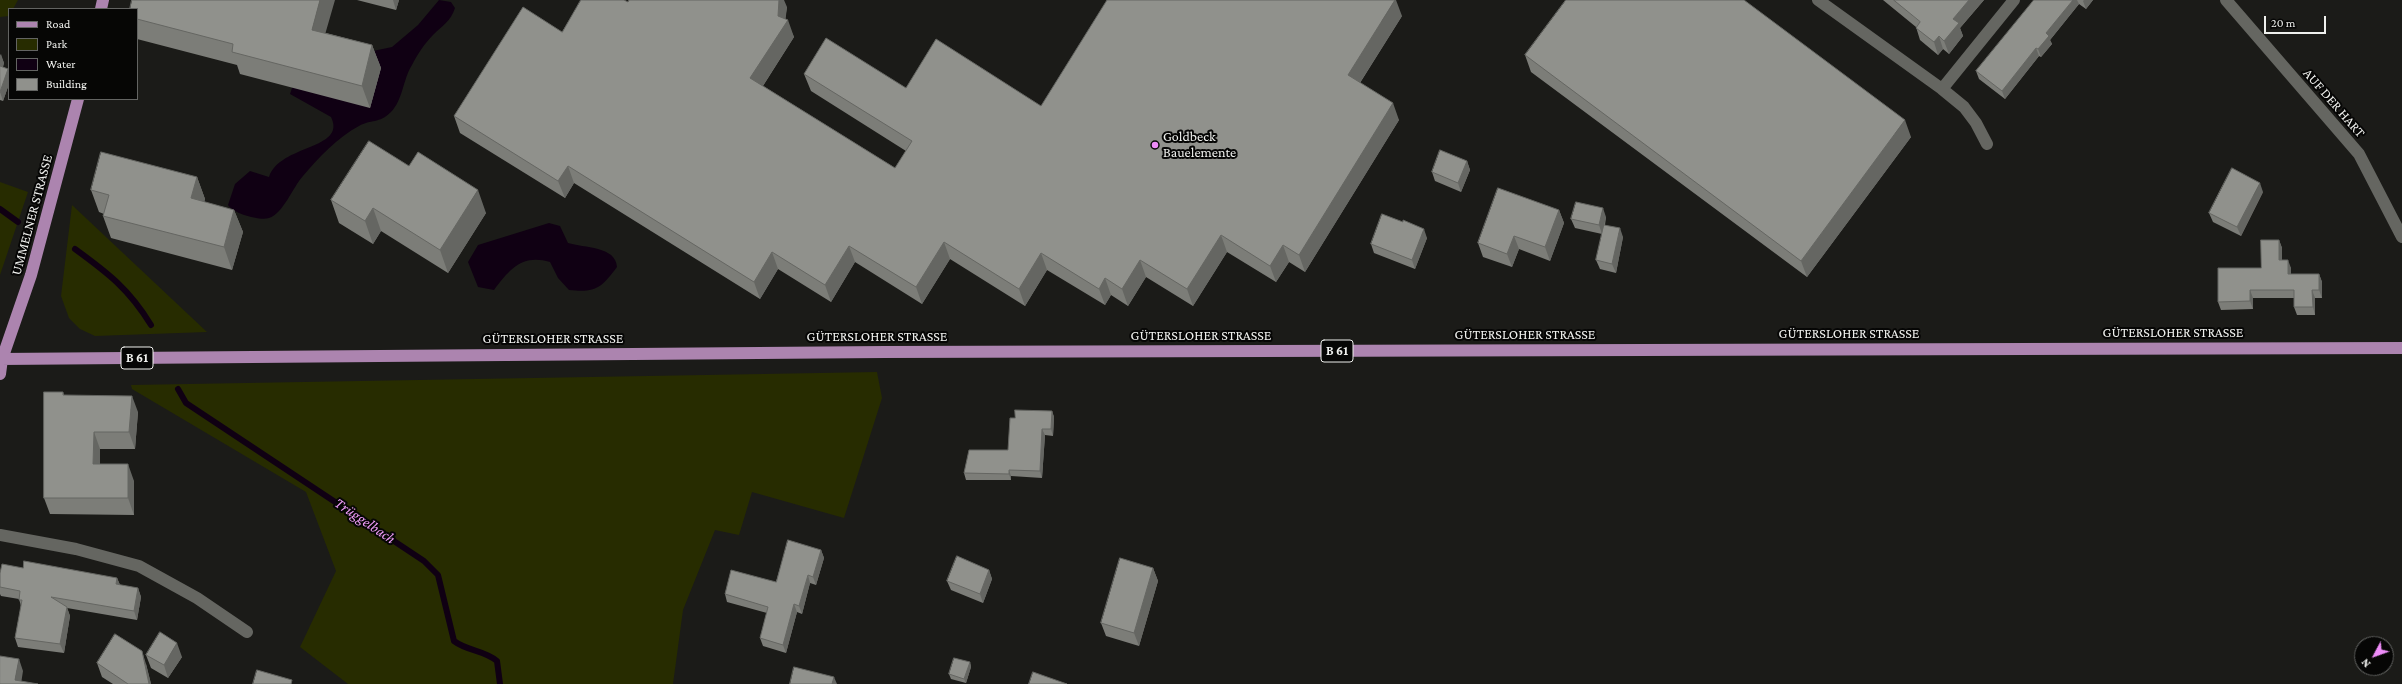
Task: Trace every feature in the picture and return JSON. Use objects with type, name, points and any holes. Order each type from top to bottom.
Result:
[{"type":"main road","name":"UMMELNER STRASSE","points":[[0,374],[1,359],[31,275],[78,100]]},
{"type":"main road","name":"GÜTERSLOHER STRASSE","points":[[1,359],[885,352],[2402,348]]},
{"type":"street","points":[[1818,0],[1942,89],[1964,107],[1976,123],[1987,144]]},
{"type":"street","points":[[1942,89],[2014,0]]},
{"type":"street","name":"AUF DER HART","points":[[2226,0],[2359,154],[2402,236]]},
{"type":"street","points":[[0,535],[76,549],[139,566],[198,598],[247,632]]},
{"type":"green space","points":[[0,0],[18,0],[14,8],[8,8],[8,16],[0,17]]},
{"type":"green space","points":[[0,182],[28,192],[0,275]]},
{"type":"green space","points":[[72,205],[207,332],[95,336],[80,329],[69,318],[61,296]]},
{"type":"green space","points":[[877,372],[882,398],[844,518],[752,492],[739,535],[715,530],[683,610],[673,684],[348,684],[300,647],[336,571],[306,492],[132,389],[131,385]]},
{"type":"water","points":[[439,0],[451,2],[455,8],[453,13],[449,20],[424,45],[409,71],[398,102],[387,116],[359,126],[336,142],[303,176],[279,211],[269,218],[254,218],[241,214],[228,205],[235,184],[250,171],[269,177],[275,166],[286,158],[321,142],[330,136],[333,128],[331,117],[290,94],[292,88],[373,51],[392,47],[418,25]]},
{"type":"water","points":[[549,223],[560,226],[568,243],[598,249],[611,255],[615,260],[617,267],[607,280],[592,290],[569,290],[558,278],[550,262],[532,260],[524,262],[511,270],[494,290],[478,287],[468,262],[478,245]]},
{"type":"building","points":[[132,0],[320,0],[312,30],[372,45],[362,86],[232,52],[233,44],[138,19],[138,8],[130,8]]},
{"type":"building","name":"Goldbeck Bauelemente","points":[[581,0],[624,0],[628,2],[629,0],[779,0],[778,16],[788,20],[750,78],[895,168],[912,141],[804,74],[826,38],[906,88],[936,39],[1041,106],[1107,0],[1395,0],[1348,75],[1393,103],[1299,255],[1283,245],[1270,266],[1221,235],[1187,289],[1140,260],[1122,289],[1105,278],[1099,289],[1041,253],[1019,289],[944,242],[916,287],[849,246],[825,285],[772,252],[754,282],[568,166],[558,181],[454,116],[523,7],[562,32]]},
{"type":"building","points":[[1566,0],[1744,0],[1905,120],[1801,261],[1525,55]]},
{"type":"building","points":[[1894,0],[1969,0],[1953,19],[1959,23],[1944,41],[1939,36],[1934,42],[1916,28],[1920,22]]},
{"type":"building","points":[[2034,0],[2073,0],[2046,33],[2049,36],[2038,49],[2036,48],[2002,91],[1976,71]]},
{"type":"building","points":[[0,66],[8,69],[0,92]]},
{"type":"building","points":[[369,141],[409,166],[418,152],[478,190],[440,250],[373,208],[365,221],[331,200]]},
{"type":"building","points":[[1440,150],[1467,161],[1458,183],[1432,172]]},
{"type":"building","points":[[101,152],[197,177],[191,198],[234,210],[224,247],[103,216],[109,195],[91,190]]},
{"type":"building","points":[[2232,168],[2260,183],[2237,227],[2209,213]]},
{"type":"building","points":[[1498,188],[1559,210],[1545,247],[1514,236],[1507,254],[1478,243]]},
{"type":"building","points":[[1576,202],[1603,208],[1599,225],[1571,219]]},
{"type":"building","points":[[1382,214],[1403,222],[1403,220],[1424,229],[1412,260],[1371,244]]},
{"type":"building","points":[[1604,225],[1620,228],[1612,264],[1596,260]]},
{"type":"building","points":[[2261,240],[2279,240],[2279,260],[2288,260],[2288,274],[2319,274],[2319,290],[2312,290],[2313,307],[2294,307],[2294,290],[2250,290],[2250,301],[2218,302],[2218,268],[2261,268]]},
{"type":"building","points":[[44,392],[63,392],[63,395],[132,396],[129,432],[94,432],[93,464],[128,464],[128,498],[44,498]]},
{"type":"building","points":[[1015,410],[1052,411],[1051,429],[1042,429],[1040,471],[1009,470],[1009,474],[964,473],[969,450],[1008,450],[1010,418],[1015,418]]},
{"type":"building","points":[[788,540],[821,550],[813,577],[808,575],[799,606],[794,604],[783,645],[760,638],[768,607],[725,594],[731,570],[776,582]]},
{"type":"building","points":[[957,556],[989,570],[980,594],[947,581]]},
{"type":"building","points":[[1120,558],[1153,568],[1134,633],[1101,623]]},
{"type":"building","points":[[24,561],[117,578],[116,584],[138,588],[134,611],[51,597],[67,607],[60,644],[15,638],[22,600],[19,600],[20,591],[0,587],[0,573],[2,564],[23,568]]},
{"type":"building","points":[[160,632],[177,643],[164,665],[146,655]]},
{"type":"building","points":[[115,634],[142,651],[149,684],[128,684],[97,663]]},
{"type":"building","points":[[0,656],[19,659],[15,680],[38,684],[0,684]]},
{"type":"building","points":[[954,658],[970,662],[964,679],[949,674]]},
{"type":"building","points":[[794,667],[834,677],[832,684],[790,684]]},
{"type":"building","points":[[257,670],[292,680],[291,684],[253,684]]},
{"type":"building","points":[[1033,672],[1067,684],[1029,684]]},
{"type":"waterway","name":"Trüggelbach","points":[[0,209],[18,222]]},
{"type":"waterway","name":"Trüggelbach","points":[[75,249],[117,282],[143,312],[151,325]]},
{"type":"waterway","name":"Trüggelbach","points":[[178,389],[186,403],[424,561],[438,575],[454,641],[464,647],[492,657],[497,661],[500,684]]},
{"type":"place","name":"Goldbeck Bauelemente","points":[[1155,145]]}]
